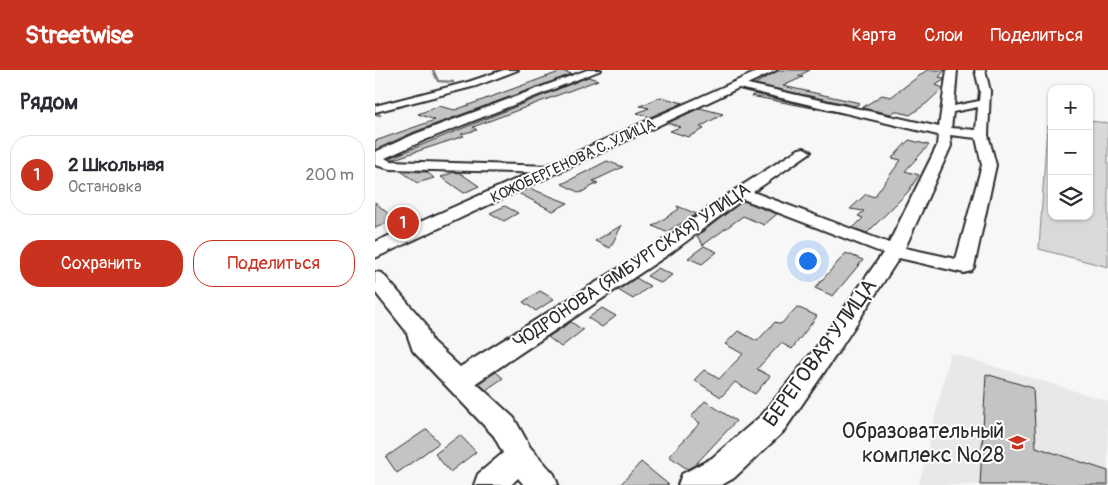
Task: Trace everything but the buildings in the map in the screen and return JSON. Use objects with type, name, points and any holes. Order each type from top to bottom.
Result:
[{"type":"main road","name":"КОЖОБЕРГЕНОВА С. УЛИЦА","points":[[375,251],[771,70]]},
{"type":"street","points":[[375,109],[472,84],[513,70]]},
{"type":"street","points":[[552,170],[390,165],[378,162],[378,156],[420,137],[596,70]]},
{"type":"street","name":"БЕРЕГОВАЯ УЛИЦА","points":[[693,485],[723,468],[773,423],[830,346],[893,251],[943,146],[943,132],[952,92],[952,70]]},
{"type":"street","points":[[741,193],[893,251],[965,267],[989,164],[982,135],[985,91],[979,70]]},
{"type":"street","points":[[739,84],[943,132],[956,130],[982,135]]},
{"type":"street","points":[[948,110],[984,102]]},
{"type":"street","name":"ЧОДРОНОВА (ЯМБУРГСКАЯ) УЛИЦА","points":[[459,380],[665,248],[741,193],[804,152]]},
{"type":"street","points":[[375,278],[417,329],[421,344],[504,427],[520,457],[543,485]]},
{"type":"street","points":[[489,485],[520,457]]},
{"type":"shaded area","points":[[1093,121],[1108,123],[1108,267],[1039,249],[1047,127],[1048,220],[1093,220]]},
{"type":"shaded area","name":"Образовательный комплекс №28","points":[[950,353],[1108,401],[1108,485],[919,485]]},
{"type":"waterway","points":[[433,70],[438,81],[453,82]]},
{"type":"waterway","points":[[375,114],[380,115]]},
{"type":"place","name":"2 Школьная","points":[[403,223]]},
{"type":"place","name":"Образовательный комплекс №28","points":[[1018,443]]}]
